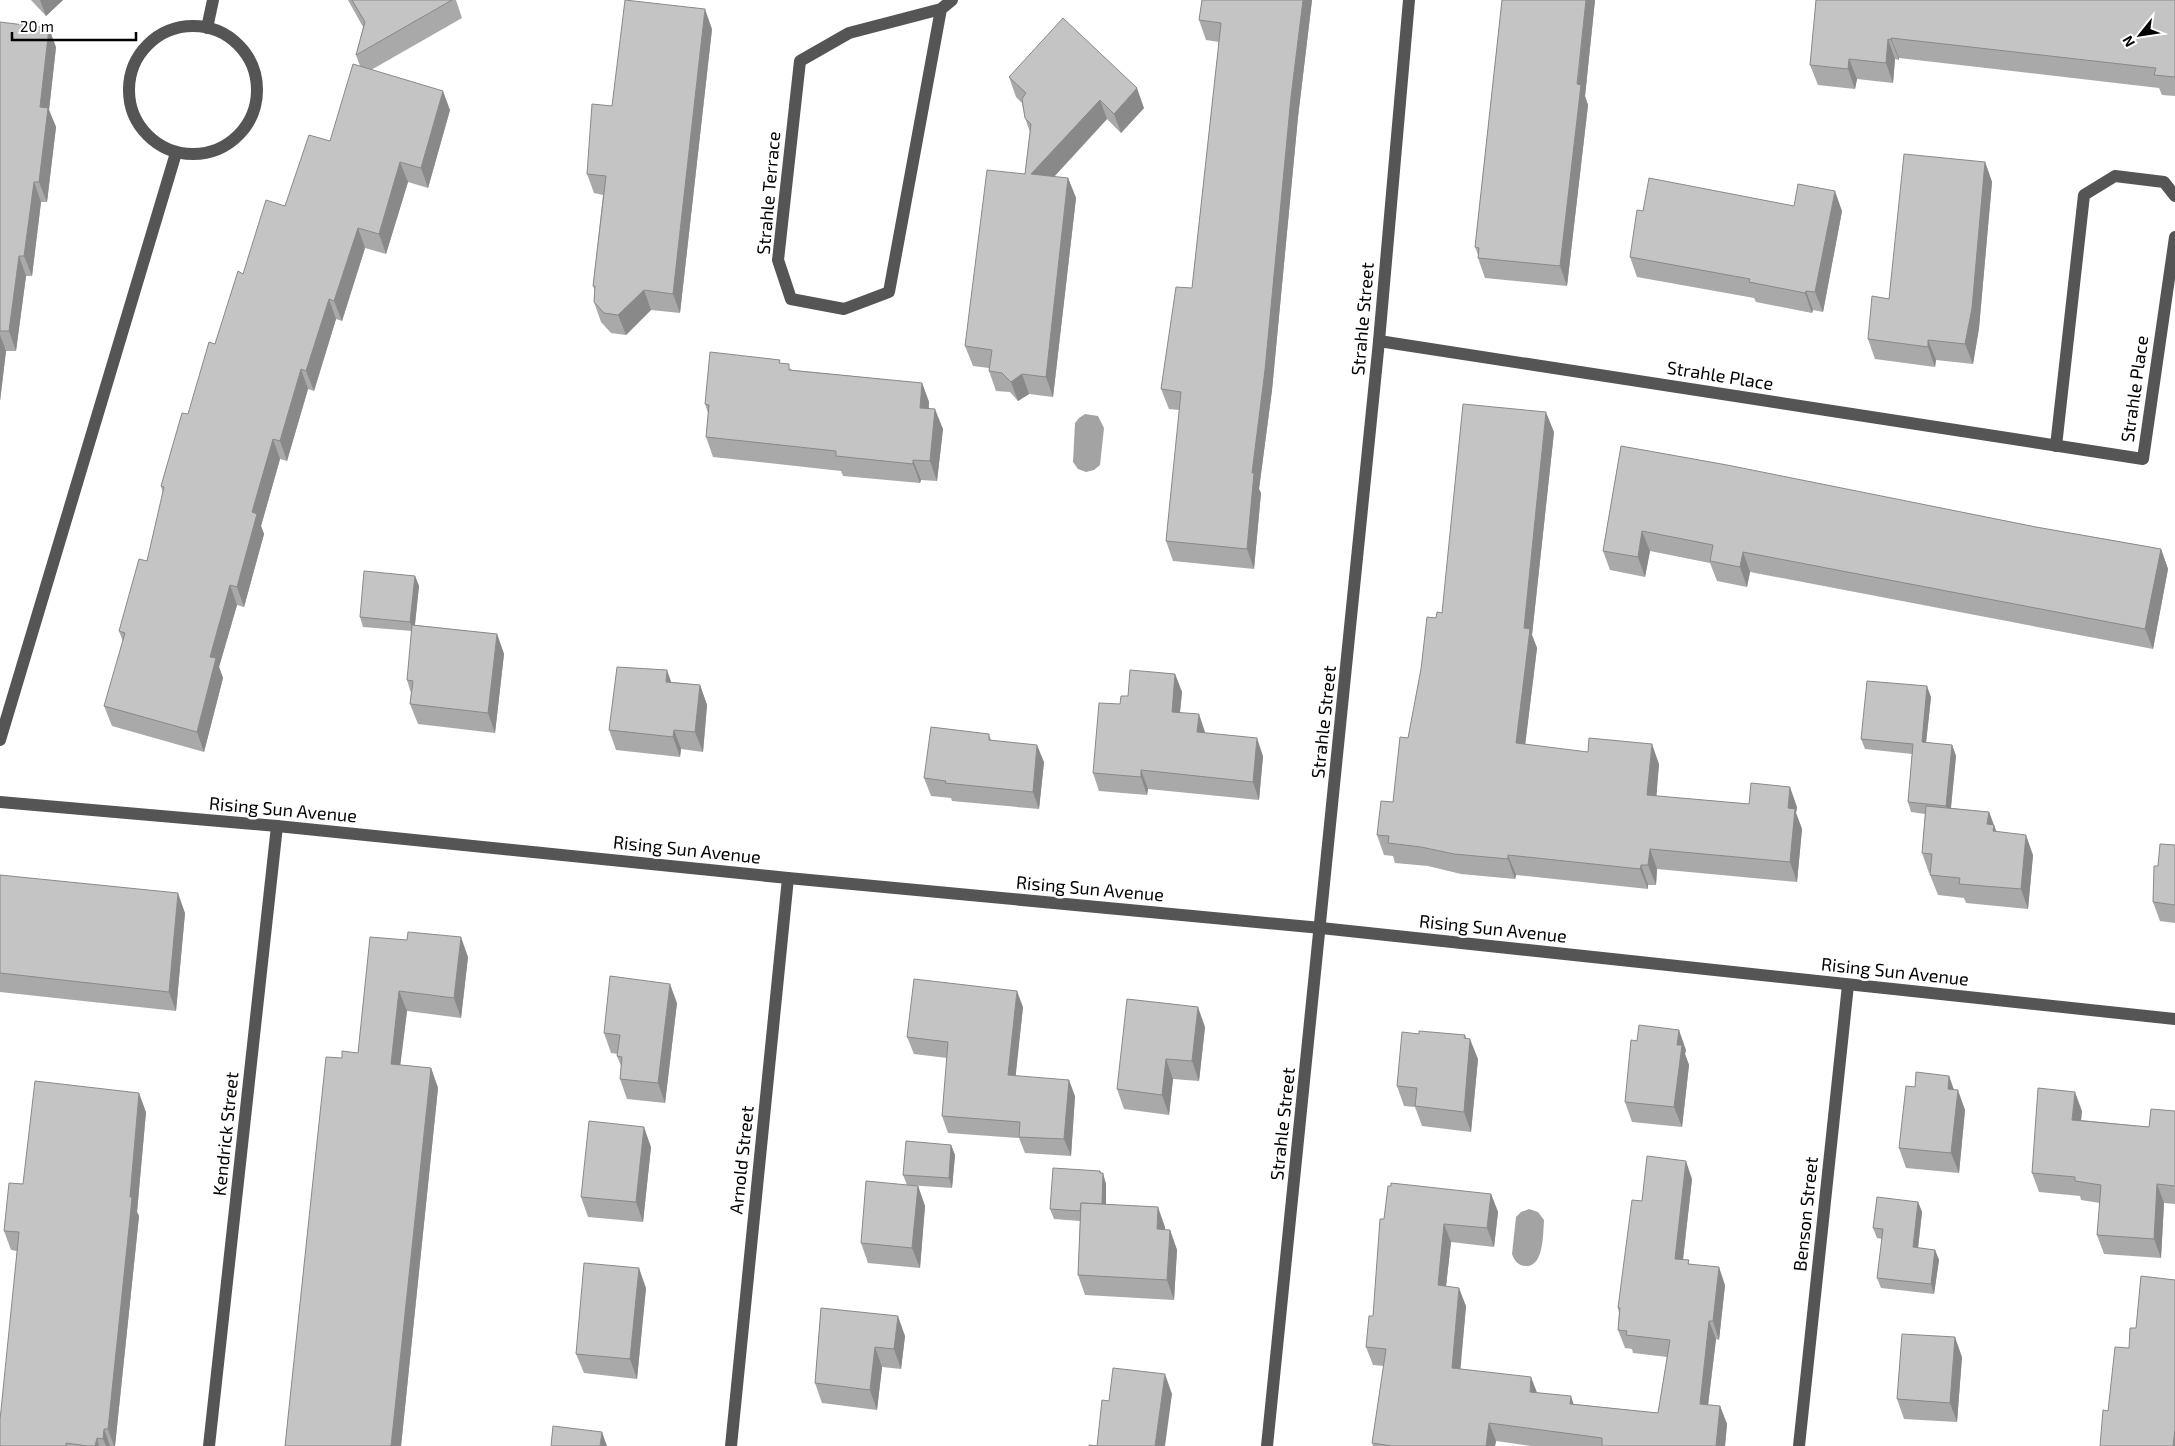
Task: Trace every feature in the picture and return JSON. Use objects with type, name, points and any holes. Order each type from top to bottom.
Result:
[{"type":"street","points":[[207,28],[213,0]]},
{"type":"street","name":"Strahle Terrace","points":[[941,8],[889,292],[844,309],[791,299],[778,260],[800,61],[849,33],[941,8],[952,0]]},
{"type":"street","name":"Strahle Street","points":[[1267,1446],[1379,341],[1409,0]]},
{"type":"street","points":[[198,26],[207,28],[219,31],[237,43],[250,60],[257,80],[257,101],[249,121],[236,138],[218,150],[198,155],[176,152],[157,144],[142,130],[132,111],[128,90],[132,69],[142,50],[157,36],[177,27],[198,26]]},
{"type":"street","points":[[0,740],[176,152]]},
{"type":"street","points":[[2056,446],[2084,195],[2115,176],[2164,182],[2175,196]]},
{"type":"street","name":"Strahle Place","points":[[1379,341],[2143,459],[2175,237]]},
{"type":"street","name":"Rising Sun Avenue","points":[[0,802],[277,826],[788,878],[1321,928],[2175,1019]]},
{"type":"street","name":"Kendrick Street","points":[[209,1446],[277,826]]},
{"type":"street","name":"Arnold Street","points":[[731,1446],[788,878]]},
{"type":"street","name":"Benson Street","points":[[1799,1446],[1848,985]]},
{"type":"shaded area","points":[[1085,414],[1098,416],[1104,428],[1100,465],[1094,470],[1086,472],[1078,469],[1073,462],[1075,423]]},
{"type":"shaded area","points":[[1529,1209],[1538,1212],[1544,1220],[1543,1241],[1536,1261],[1532,1265],[1526,1266],[1517,1262],[1512,1254],[1516,1217],[1521,1212]]},
{"type":"building","points":[[352,0],[452,0],[356,55],[365,22]]},
{"type":"building","points":[[625,0],[705,9],[673,294],[644,290],[618,315],[604,313],[594,302],[595,286],[593,286],[606,176],[587,174],[592,104],[612,106]]},
{"type":"building","points":[[1202,0],[1303,0],[1291,97],[1265,370],[1252,473],[1254,473],[1247,549],[1166,541],[1181,392],[1161,389],[1176,287],[1192,288],[1221,23],[1199,20]]},
{"type":"building","points":[[1502,0],[1586,0],[1577,84],[1581,85],[1560,266],[1478,258],[1479,248],[1475,247]]},
{"type":"building","points":[[1816,0],[2175,0],[2175,77],[2154,75],[2156,68],[1891,38],[1891,40],[1888,39],[1886,63],[1849,59],[1848,69],[1810,65]]},
{"type":"building","points":[[1063,18],[1137,88],[1114,114],[1100,100],[1031,174],[1068,178],[1046,377],[1022,374],[1011,382],[1002,373],[989,371],[992,350],[965,346],[987,170],[1025,174],[1031,124],[1025,118],[1022,99],[1026,93],[1009,77]]},
{"type":"building","points":[[0,22],[49,28],[40,107],[48,108],[39,182],[34,182],[24,256],[19,256],[9,331],[0,331]]},
{"type":"building","points":[[353,64],[443,91],[421,168],[400,162],[379,234],[358,228],[334,301],[329,299],[306,371],[301,369],[280,441],[273,439],[252,512],[257,514],[237,587],[230,585],[210,657],[216,658],[197,732],[104,706],[125,633],[119,631],[139,559],[147,561],[164,487],[161,486],[182,413],[188,414],[209,342],[215,344],[238,271],[243,274],[266,200],[285,206],[309,135],[330,141]]},
{"type":"building","points":[[1904,154],[1985,162],[1972,308],[1965,344],[1928,340],[1928,347],[1868,339],[1872,296],[1889,299]]},
{"type":"building","points":[[1649,178],[1794,206],[1798,184],[1835,191],[1815,292],[1806,291],[1805,293],[1749,282],[1750,279],[1630,257],[1637,210],[1643,211]]},
{"type":"building","points":[[710,352],[780,360],[779,363],[789,364],[789,370],[922,383],[920,408],[935,409],[930,461],[913,460],[913,464],[836,456],[836,451],[706,437],[709,405],[705,404]]},
{"type":"building","points":[[1463,404],[1546,412],[1524,628],[1530,629],[1516,743],[1588,752],[1589,738],[1652,744],[1647,795],[1749,804],[1751,783],[1790,787],[1788,808],[1795,809],[1790,862],[1650,849],[1648,865],[1641,865],[1640,869],[1508,855],[1508,859],[1454,854],[1388,843],[1389,836],[1377,835],[1381,801],[1393,802],[1400,737],[1408,738],[1421,669],[1427,617],[1436,618],[1437,612],[1442,613]]},
{"type":"building","points":[[1621,446],[1727,465],[2036,527],[2161,549],[2145,629],[1743,552],[1740,567],[1710,561],[1713,545],[1642,531],[1638,557],[1603,551]]},
{"type":"building","points":[[364,571],[415,576],[410,622],[360,617]]},
{"type":"building","points":[[412,625],[497,634],[488,713],[410,704],[413,681],[407,680]]},
{"type":"building","points":[[617,667],[667,670],[666,682],[700,685],[695,732],[674,730],[673,737],[609,730]]},
{"type":"building","points":[[1130,670],[1175,674],[1172,712],[1199,714],[1197,732],[1257,738],[1253,782],[1141,770],[1141,777],[1093,773],[1099,703],[1120,704],[1121,696],[1128,696]]},
{"type":"building","points":[[1867,681],[1927,686],[1922,742],[1952,745],[1946,806],[1908,802],[1913,744],[1861,739]]},
{"type":"building","points":[[931,727],[989,734],[989,740],[1037,745],[1033,792],[945,783],[946,781],[924,778]]},
{"type":"building","points":[[1926,806],[1989,812],[1987,824],[1994,825],[1993,831],[2026,835],[2021,889],[1959,884],[1960,878],[1930,875],[1932,854],[1922,853]]},
{"type":"building","points":[[2160,844],[2175,845],[2175,905],[2153,902],[2154,866],[2158,866]]},
{"type":"building","points":[[0,875],[178,893],[169,992],[0,973]]},
{"type":"building","points":[[408,932],[461,937],[454,998],[399,991],[391,1064],[431,1068],[391,1446],[285,1446],[326,1057],[342,1058],[342,1051],[358,1053],[370,937],[407,940]]},
{"type":"building","points":[[610,976],[670,984],[658,1083],[620,1079],[622,1057],[617,1056],[620,1035],[604,1033]]},
{"type":"building","points":[[914,979],[1017,991],[1008,1075],[1069,1080],[1064,1139],[1019,1137],[1020,1122],[942,1116],[948,1042],[907,1037]]},
{"type":"building","points":[[1127,999],[1198,1007],[1192,1061],[1166,1059],[1162,1095],[1117,1089]]},
{"type":"building","points":[[1639,1025],[1679,1030],[1677,1045],[1682,1045],[1674,1107],[1625,1102],[1631,1040],[1637,1041]]},
{"type":"building","points":[[1419,1031],[1465,1035],[1464,1038],[1470,1039],[1464,1112],[1415,1106],[1417,1088],[1397,1086],[1402,1032],[1419,1034]]},
{"type":"building","points":[[1916,1072],[1949,1076],[1948,1089],[1958,1090],[1951,1153],[1899,1148],[1906,1086],[1915,1087]]},
{"type":"building","points":[[35,1081],[139,1093],[130,1197],[132,1197],[108,1429],[104,1429],[103,1439],[97,1438],[95,1446],[66,1443],[66,1446],[0,1446],[0,1420],[19,1232],[4,1231],[9,1183],[23,1184]]},
{"type":"building","points":[[2038,1088],[2075,1092],[2072,1120],[2149,1127],[2151,1109],[2175,1111],[2175,1186],[2157,1184],[2154,1239],[2097,1235],[2101,1185],[2075,1181],[2075,1177],[2032,1173]]},
{"type":"building","points":[[589,1121],[644,1127],[636,1202],[581,1197]]},
{"type":"building","points":[[906,1141],[951,1145],[949,1178],[903,1175]]},
{"type":"building","points":[[1647,1156],[1686,1161],[1675,1259],[1689,1260],[1688,1264],[1719,1267],[1713,1321],[1709,1321],[1700,1404],[1720,1406],[1716,1446],[1602,1446],[1602,1438],[1489,1423],[1486,1446],[1392,1446],[1372,1443],[1386,1349],[1366,1347],[1369,1316],[1373,1316],[1380,1219],[1384,1219],[1388,1186],[1391,1186],[1391,1183],[1491,1194],[1487,1228],[1444,1224],[1438,1285],[1459,1288],[1452,1368],[1531,1377],[1530,1392],[1571,1396],[1570,1404],[1658,1413],[1670,1340],[1626,1335],[1627,1331],[1618,1330],[1620,1308],[1618,1308],[1632,1200],[1642,1201]]},
{"type":"building","points":[[1053,1168],[1100,1171],[1100,1173],[1103,1173],[1102,1204],[1081,1203],[1080,1211],[1050,1209]]},
{"type":"building","points":[[866,1181],[918,1186],[912,1248],[861,1243]]},
{"type":"building","points":[[1877,1197],[1918,1202],[1913,1247],[1935,1250],[1931,1284],[1877,1278],[1883,1229],[1873,1228]]},
{"type":"building","points":[[1081,1203],[1158,1207],[1157,1229],[1170,1230],[1167,1280],[1078,1275]]},
{"type":"building","points":[[584,1263],[639,1268],[630,1359],[576,1354]]},
{"type":"building","points":[[2141,1276],[2175,1280],[2175,1429],[2173,1446],[2100,1446],[2103,1410],[2108,1411],[2115,1347],[2129,1348],[2130,1328],[2136,1328]]},
{"type":"building","points":[[821,1308],[898,1316],[894,1349],[875,1347],[870,1390],[815,1383]]},
{"type":"building","points":[[1902,1334],[1955,1337],[1950,1403],[1897,1399]]},
{"type":"building","points":[[1113,1368],[1165,1374],[1155,1446],[1097,1446],[1102,1400],[1109,1401]]},
{"type":"building","points":[[553,1426],[602,1432],[600,1446],[551,1446]]}]
